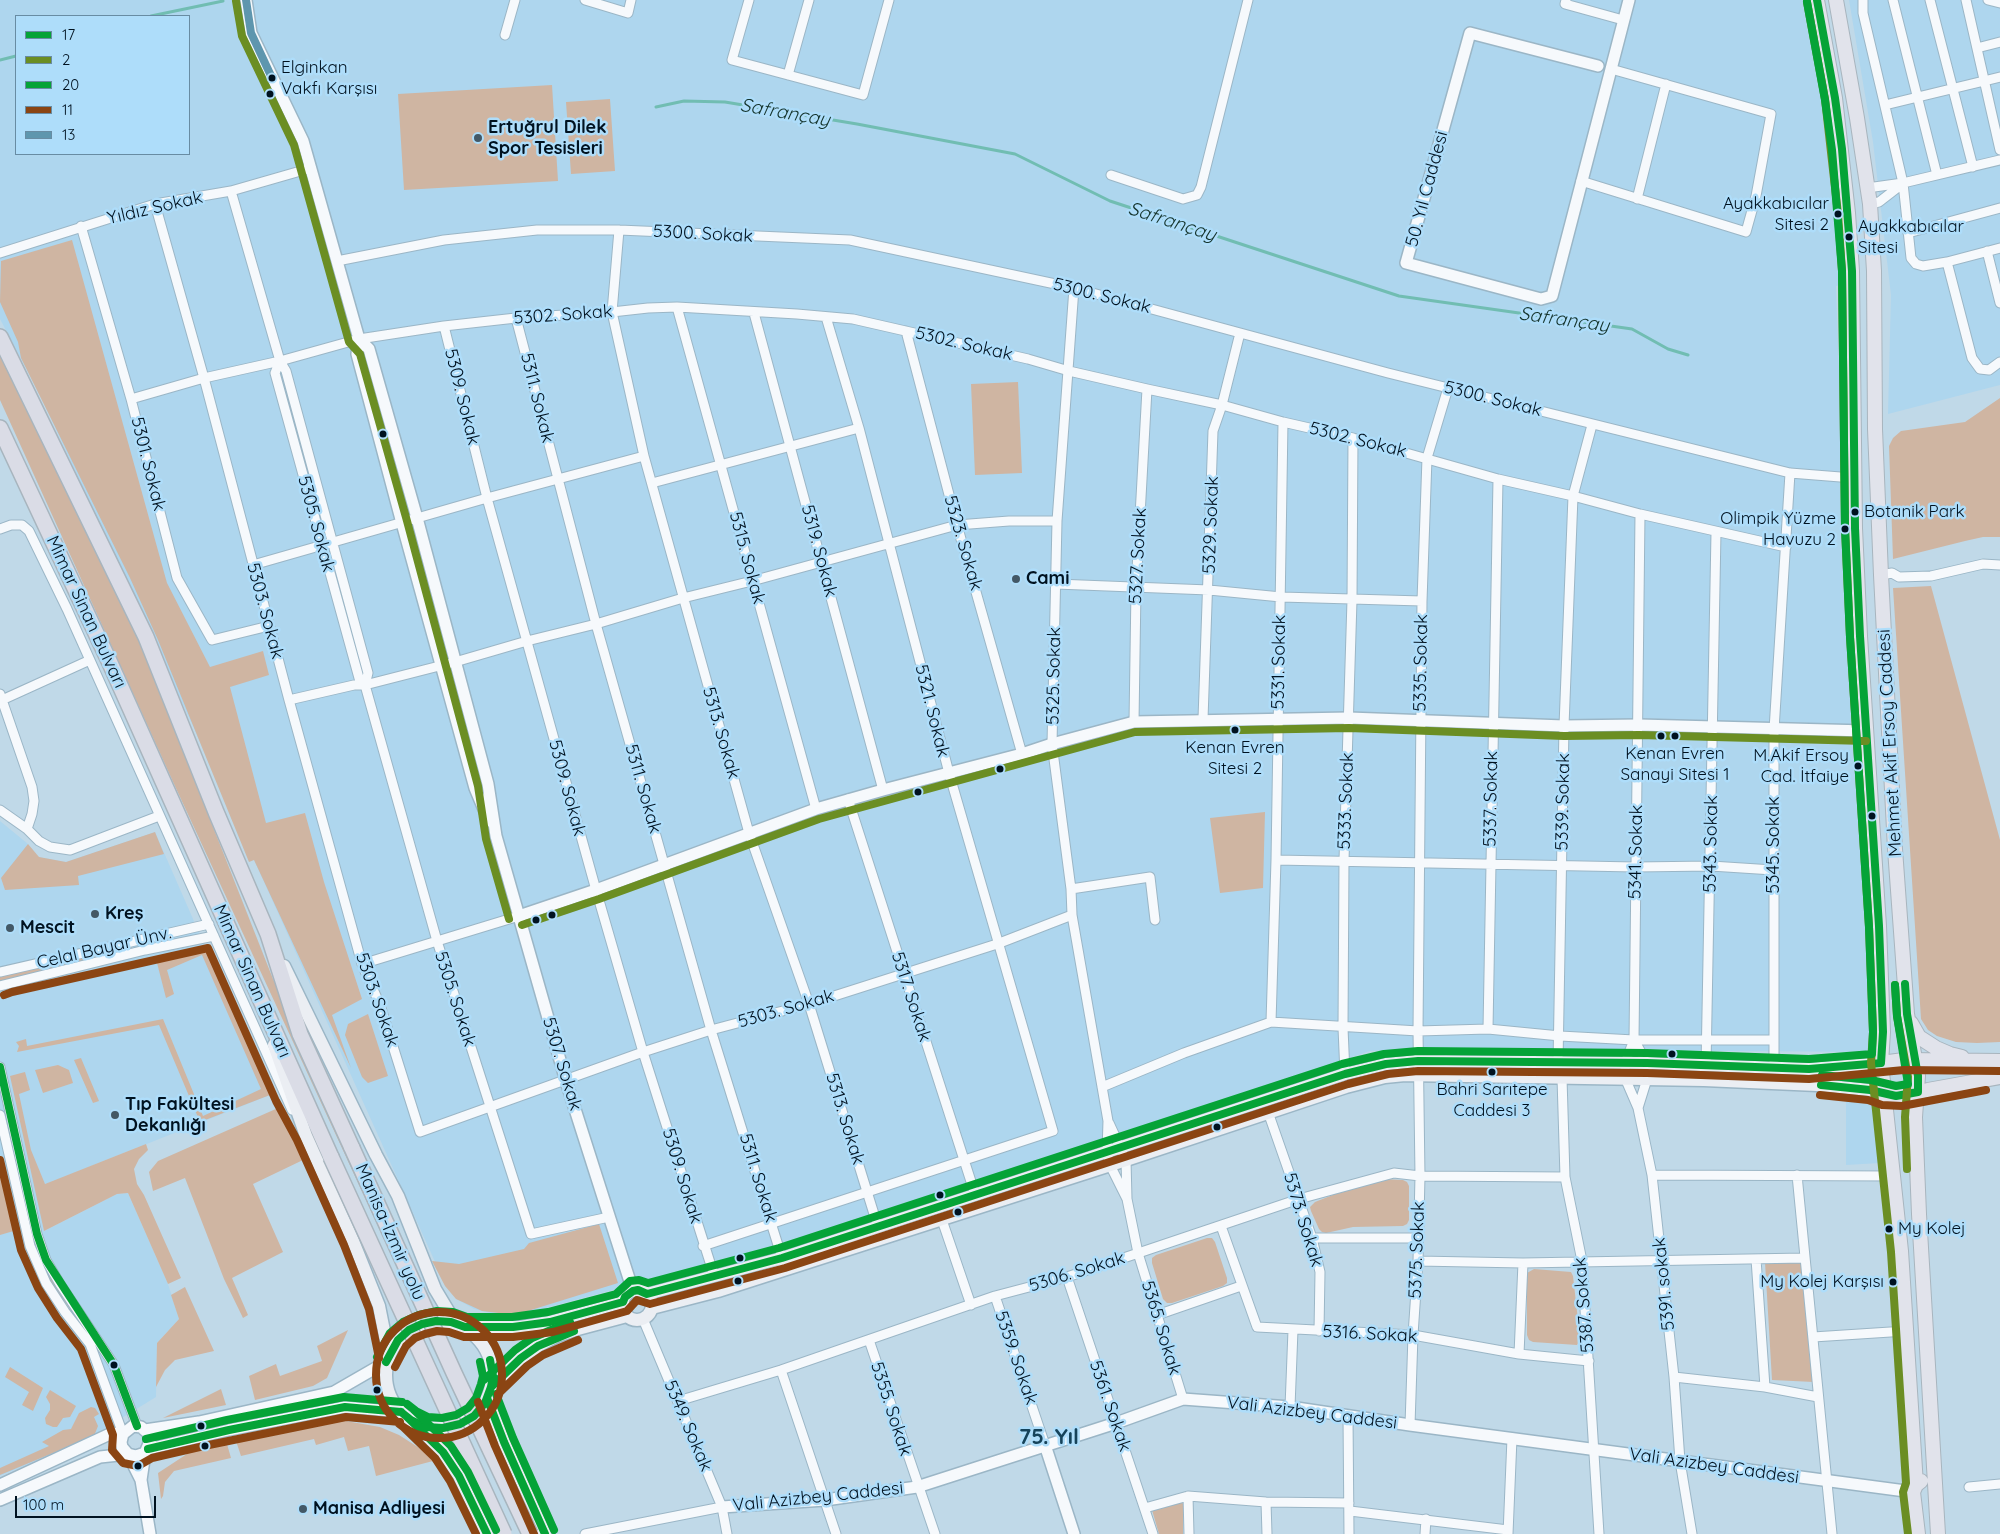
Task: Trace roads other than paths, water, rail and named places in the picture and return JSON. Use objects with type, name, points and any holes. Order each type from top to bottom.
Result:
[{"type":"highway","name":"Mimar Sinan Bulvarı","points":[[0,337],[146,637],[216,812],[268,934],[300,1034],[352,1148]]},
{"type":"highway","name":"Mimar Sinan Bulvarı","points":[[0,428],[74,586],[331,1158],[504,1534]]},
{"type":"highway","name":"Manisa-İzmir yolu","points":[[352,1148],[454,1373],[530,1534]]},
{"type":"main road","name":"Mehmet Akif Ersoy Caddesi","points":[[1817,0],[1835,98],[1848,212],[1852,271],[1853,478],[1866,731],[1880,943],[1883,1032],[1881,1063],[1902,1251],[1918,1534]]},
{"type":"main road","name":"Mehmet Akif Ersoy Caddesi","points":[[1836,0],[1858,118],[1870,204],[1874,271],[1875,429],[1895,849],[1907,1014],[1918,1076],[1915,1117],[1924,1333],[1938,1534]]},
{"type":"main road","points":[[229,930],[277,1054],[306,1136],[353,1241],[379,1306],[388,1359],[386,1382],[390,1396],[406,1416],[443,1452],[459,1476],[487,1534]]},
{"type":"main road","points":[[268,934],[398,1196],[435,1289],[460,1326],[474,1334],[488,1353],[492,1370],[489,1392],[507,1450],[545,1534]]},
{"type":"main road","points":[[1907,1014],[1919,1037],[1936,1048],[1950,1054],[1995,1062]]},
{"type":"main road","points":[[647,1294],[782,1258],[1345,1074],[1401,1062],[1647,1063],[1826,1068],[1881,1063],[1893,1060],[1995,1062]]},
{"type":"main road","points":[[652,1308],[718,1291],[942,1220],[1268,1112],[1346,1087],[1385,1077],[1704,1080],[1817,1085],[1870,1090],[1884,1095],[1902,1096],[2000,1077]]},
{"type":"main road","points":[[1915,1117],[1929,1100],[1965,1084]]},
{"type":"main road","points":[[638,1290],[647,1294],[652,1303],[652,1308],[647,1316],[643,1319],[635,1320],[627,1316],[622,1307],[628,1293],[638,1290]]},
{"type":"main road","points":[[388,1359],[398,1340],[409,1330],[422,1324],[436,1321],[460,1326],[520,1327],[623,1302]]},
{"type":"main road","points":[[406,1416],[426,1427],[443,1428],[460,1424],[474,1416],[489,1392],[521,1358],[538,1346],[578,1329],[627,1316]]},
{"type":"main road","points":[[1926,1481],[1935,1492],[1930,1502],[1924,1504],[1915,1492],[1926,1481]]},
{"type":"street","points":[[246,0],[251,33],[303,141],[359,339]]},
{"type":"street","points":[[505,35],[515,0]]},
{"type":"street","points":[[585,0],[628,13],[631,0]]},
{"type":"street","points":[[749,0],[732,60],[863,95],[889,0]]},
{"type":"street","points":[[788,75],[809,0]]},
{"type":"street","points":[[1111,175],[1183,199],[1197,195],[1203,178],[1248,0]]},
{"type":"street","points":[[1566,0],[1565,4],[1623,20]]},
{"type":"street","points":[[1589,10],[1592,0]]},
{"type":"street","name":"50. Yıl Caddesi","points":[[1598,66],[1470,33],[1406,263],[1532,297],[1541,299],[1552,296],[1629,0]]},
{"type":"street","points":[[1862,0],[1903,183],[1911,258],[1916,264],[1923,266],[1947,262],[2000,248]]},
{"type":"street","points":[[1893,0],[1937,175]]},
{"type":"street","points":[[1930,0],[1973,166]]},
{"type":"street","points":[[1966,0],[2000,150]]},
{"type":"street","points":[[1988,0],[2000,3]]},
{"type":"street","points":[[1977,48],[2000,42]]},
{"type":"street","points":[[1581,182],[1746,232],[1756,196],[1771,114],[1611,69]]},
{"type":"street","points":[[1885,105],[2000,77]]},
{"type":"street","points":[[1637,199],[1666,84]]},
{"type":"street","points":[[1867,188],[1903,183],[2000,160]]},
{"type":"street","name":"Yıldız Sokak","points":[[0,253],[155,204],[231,191],[311,168]]},
{"type":"street","points":[[1870,204],[1879,202],[1903,183]]},
{"type":"street","name":"5305. Sokak","points":[[231,191],[280,361],[286,371],[368,673],[365,685]]},
{"type":"street","name":"5303. Sokak","points":[[155,204],[204,378],[269,626],[362,964],[380,1006],[420,1132],[643,1052],[711,1030],[809,1004],[997,944],[1072,915]]},
{"type":"street","points":[[1908,233],[2000,208]]},
{"type":"street","name":"5301. Sokak","points":[[81,226],[131,399],[177,578],[212,640],[269,626]]},
{"type":"street","name":"5300. Sokak","points":[[337,261],[444,240],[537,230],[619,230],[850,240],[911,251],[1074,288],[1448,388],[1790,473],[1853,478]]},
{"type":"street","name":"5313. Sokak","points":[[619,230],[612,312],[644,456],[749,833],[809,1004],[878,1227]]},
{"type":"street","points":[[1987,251],[2000,303]]},
{"type":"street","points":[[1947,262],[1975,364],[1980,369],[1989,370],[2000,362]]},
{"type":"street","name":"5325. Sokak","points":[[1074,288],[1057,521],[1052,744],[1071,889],[1072,915],[1108,1121]]},
{"type":"street","name":"5302. Sokak","points":[[131,399],[204,378],[280,361],[359,339],[444,326],[516,318],[677,307],[853,319],[1028,359],[1146,390],[1222,405],[1640,514],[1786,547]]},
{"type":"street","name":"5315. Sokak","points":[[677,307],[816,809]]},
{"type":"street","name":"5319. Sokak","points":[[754,312],[883,790]]},
{"type":"street","name":"5321. Sokak","points":[[826,317],[859,428],[948,773],[1053,1131],[963,1161]]},
{"type":"street","name":"5311. Sokak","points":[[516,318],[596,624],[664,865],[711,1030],[773,1224],[782,1258]]},
{"type":"street","name":"5309. Sokak","points":[[444,326],[487,498],[596,890],[643,1052],[714,1275]]},
{"type":"street","points":[[0,330],[7,352]]},
{"type":"street","name":"5323. Sokak","points":[[906,331],[957,525],[1022,754]]},
{"type":"street","name":"5329. Sokak","points":[[1203,719],[1209,590],[1213,431],[1222,405],[1240,333]]},
{"type":"street","name":"5307. Sokak","points":[[359,339],[369,349],[417,518],[488,784],[496,836],[566,1081],[633,1291]]},
{"type":"street","name":"5307. Sokak","points":[[359,339],[357,354],[475,788],[496,836]]},
{"type":"street","name":"5305. Sokak","points":[[280,361],[275,373],[359,678],[365,685],[437,941],[531,1234],[609,1217]]},
{"type":"street","name":"5335. Sokak","points":[[1418,1061],[1420,721],[1427,458],[1448,388]]},
{"type":"street","name":"5327. Sokak","points":[[1134,722],[1136,588],[1146,390]]},
{"type":"street","name":"5331. Sokak","points":[[1271,1022],[1276,860],[1283,422]]},
{"type":"street","name":"5339. Sokak","points":[[1558,1063],[1560,1036],[1564,726],[1572,496],[1592,425]]},
{"type":"street","points":[[652,483],[859,428]]},
{"type":"street","name":"5333. Sokak","points":[[1345,1074],[1343,1028],[1344,860],[1352,600],[1353,438]]},
{"type":"street","points":[[253,564],[644,456]]},
{"type":"street","name":"5345. Sokak","points":[[1774,1068],[1774,730],[1790,473]]},
{"type":"street","name":"5337. Sokak","points":[[1488,1029],[1492,724],[1498,478]]},
{"type":"street","name":"5341. Sokak","points":[[1634,1040],[1640,514]]},
{"type":"street","points":[[289,700],[354,685],[365,685],[455,662],[527,640],[596,624],[683,598],[957,525],[1009,521],[1057,521]]},
{"type":"street","points":[[0,529],[11,525],[22,526],[29,531],[67,609],[285,1097],[306,1136]]},
{"type":"street","name":"5343. Sokak","points":[[1706,1066],[1716,532]]},
{"type":"street","points":[[1881,575],[1892,573],[1899,578],[1931,576],[1983,564],[2000,565]]},
{"type":"street","points":[[1056,584],[1209,590],[1281,597],[1422,602]]},
{"type":"street","points":[[67,609],[74,586]]},
{"type":"street","points":[[27,829],[34,801],[32,787],[1,697],[90,660]]},
{"type":"street","points":[[362,964],[519,916],[596,890],[816,809],[1134,722],[1203,719],[1278,720],[1348,718],[1564,726],[1866,731]]},
{"type":"street","name":"5317. Sokak","points":[[848,799],[975,1194]]},
{"type":"street","points":[[0,810],[27,829],[39,841],[50,847],[70,850],[159,816]]},
{"type":"street","points":[[1276,860],[1562,866],[1711,866],[1774,870]]},
{"type":"street","points":[[1071,889],[1150,877],[1155,920]]},
{"type":"street","name":"Celal Bayar Ünv.","points":[[0,972],[209,924]]},
{"type":"street","name":"Celal Bayar Ünv.","points":[[0,986],[145,950],[214,936]]},
{"type":"street","points":[[143,939],[145,950]]},
{"type":"street","points":[[1102,1087],[1184,1053],[1271,1022],[1343,1028],[1418,1031],[1488,1029],[1560,1036],[1634,1040],[1774,1040]]},
{"type":"street","points":[[1625,1078],[1625,1063],[1634,1040]]},
{"type":"street","points":[[1634,1040],[1647,1063],[1647,1079],[1638,1108]]},
{"type":"street","name":"5375. Sokak","points":[[1410,1425],[1420,1176],[1418,1061]]},
{"type":"street","points":[[0,1067],[37,1234],[46,1260],[114,1365],[120,1383],[141,1428],[150,1437],[141,1480]]},
{"type":"street","name":"5387. Sokak","points":[[1562,1078],[1565,1177],[1582,1261],[1599,1534]]},
{"type":"street","name":"5391. sokak","points":[[1625,1078],[1638,1108],[1652,1175],[1674,1377],[1680,1461],[1692,1534]]},
{"type":"street","name":"5373. Sokak","points":[[1268,1112],[1312,1238],[1320,1272],[1319,1332]]},
{"type":"street","points":[[0,1115],[30,1246],[46,1283],[65,1312],[90,1344],[123,1434]]},
{"type":"street","points":[[1108,1121],[1126,1160],[1127,1199]]},
{"type":"street","points":[[1108,1121],[1106,1152],[1110,1165],[1127,1199]]},
{"type":"street","points":[[704,1246],[963,1161]]},
{"type":"street","name":"5306. Sokak","points":[[678,1401],[781,1370],[995,1296],[1068,1277],[1298,1199],[1394,1173],[1420,1176],[1565,1177]]},
{"type":"street","points":[[1652,1175],[1894,1176]]},
{"type":"street","points":[[1797,1175],[1832,1534]]},
{"type":"street","name":"5365. Sokak","points":[[1127,1199],[1138,1254],[1183,1399]]},
{"type":"street","name":"5359. Sokak","points":[[942,1220],[971,1305]]},
{"type":"street","name":"5316. Sokak","points":[[1221,1226],[1257,1327],[1319,1332],[1413,1335],[1519,1354],[1589,1361]]},
{"type":"street","points":[[1312,1238],[1418,1238]]},
{"type":"street","points":[[1418,1261],[1523,1263],[1804,1258]]},
{"type":"street","points":[[1756,1259],[1765,1387]]},
{"type":"street","points":[[1519,1354],[1523,1263]]},
{"type":"street","name":"5361. Sokak","points":[[1068,1277],[1153,1534]]},
{"type":"street","points":[[1157,1315],[1241,1286]]},
{"type":"street","name":"5359. Sokak","points":[[995,1296],[1073,1534]]},
{"type":"street","name":"5349. Sokak","points":[[643,1319],[722,1507],[727,1534]]},
{"type":"street","points":[[1290,1407],[1293,1330]]},
{"type":"street","points":[[1812,1337],[1906,1331]]},
{"type":"street","name":"5355. Sokak","points":[[868,1340],[917,1487],[935,1534]]},
{"type":"street","points":[[150,1534],[141,1480],[128,1454],[122,1447],[121,1438],[129,1428],[199,1422],[334,1392],[388,1359]]},
{"type":"street","points":[[781,1370],[836,1534]]},
{"type":"street","points":[[1674,1377],[1765,1387],[1818,1397]]},
{"type":"street","points":[[107,1388],[120,1383]]},
{"type":"street","name":"Vali Azizbey Caddesi","points":[[722,1507],[825,1500],[917,1487],[1116,1423],[1183,1399],[1290,1407],[1410,1425],[1915,1492]]},
{"type":"street","points":[[0,1500],[100,1457],[128,1454],[136,1456],[146,1451],[229,1430],[345,1407],[406,1416]]},
{"type":"street","points":[[1348,1416],[1349,1534]]},
{"type":"street","points":[[0,1484],[112,1433],[123,1434]]},
{"type":"street","points":[[1145,1508],[1188,1496],[1350,1507],[1508,1532],[1512,1438]]},
{"type":"street","points":[[1969,1487],[2000,1484]]},
{"type":"street","points":[[1188,1496],[1189,1534]]},
{"type":"street","points":[[1266,1502],[1267,1534]]},
{"type":"street","points":[[585,1534],[722,1507]]},
{"type":"street","points":[[1425,1534],[1426,1519]]},
{"type":"waterway","name":"Safrançay","points":[[156,15],[223,1]]},
{"type":"waterway","name":"Safrançay","points":[[0,60],[15,56]]},
{"type":"waterway","name":"Safrançay","points":[[656,107],[684,101],[725,102],[857,124],[1015,154],[1110,201],[1399,296],[1632,329],[1668,349],[1688,355]]},
{"type":"place","name":"Elginkan Vakfı Karşısı","points":[[272,78]]},
{"type":"place","name":"Ertuğrul Dilek Spor Tesisleri","points":[[478,138]]},
{"type":"place","name":"Ayakkabıcılar Sitesi 2","points":[[1838,214]]},
{"type":"place","name":"Ayakkabıcılar Sitesi","points":[[1849,237]]},
{"type":"place","name":"Botanik Park","points":[[1855,512]]},
{"type":"place","name":"Olimpik Yüzme Havuzu 2","points":[[1845,529]]},
{"type":"place","name":"Cami","points":[[1016,579]]},
{"type":"place","name":"Kenan Evren Sitesi 2","points":[[1235,730]]},
{"type":"place","name":"Kenan Evren Sanayi Sitesi 1","points":[[1675,736]]},
{"type":"place","name":"M.Akif Ersoy Cad. İtfaiye","points":[[1858,766]]},
{"type":"place","name":"Kreş","points":[[95,914]]},
{"type":"place","name":"Mescit","points":[[10,928]]},
{"type":"place","name":"Bahri Sarıtepe Caddesi 3","points":[[1492,1072]]},
{"type":"place","name":"Tıp Fakültesi Dekanlığı","points":[[115,1115]]},
{"type":"place","name":"My Kolej","points":[[1889,1229]]},
{"type":"place","name":"My Kolej Karşısı","points":[[1893,1282]]},
{"type":"place","name":"Manisa Adliyesi","points":[[303,1509]]},
{"type":"district","name":"75. Yıl","points":[[1049,1437]]}]
